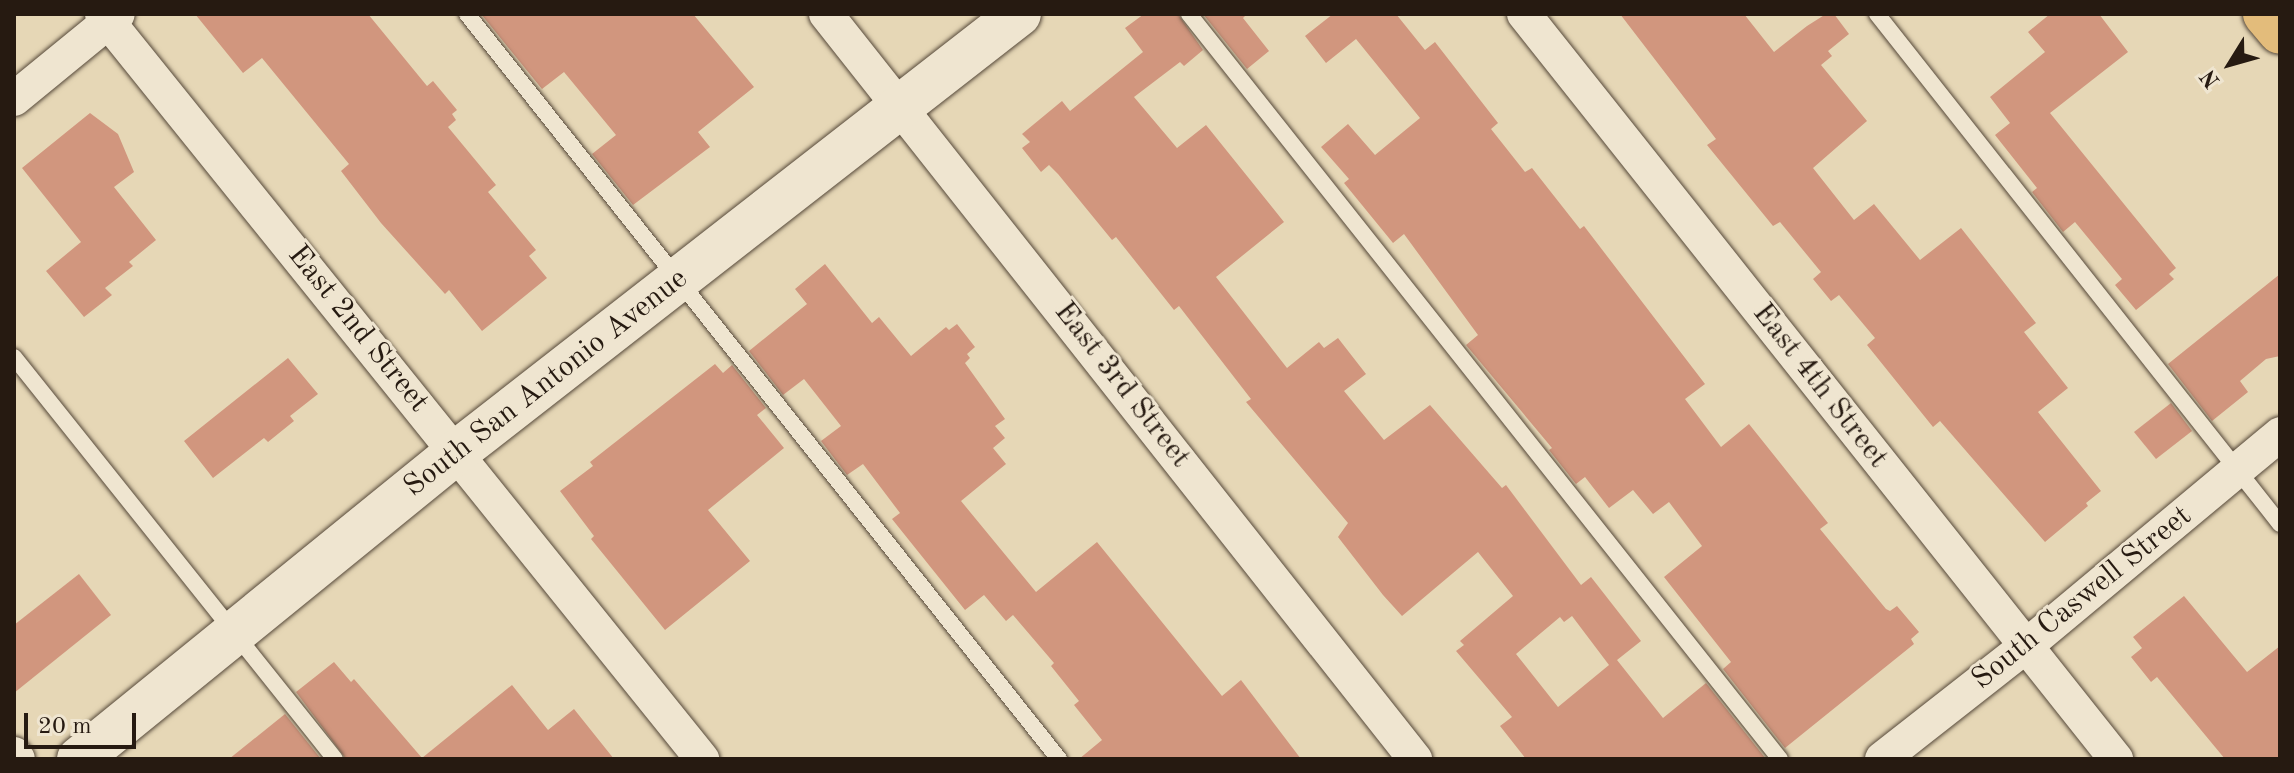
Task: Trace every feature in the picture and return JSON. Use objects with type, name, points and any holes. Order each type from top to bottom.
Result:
[{"type":"main road","name":"South San Antonio Avenue","points":[[79,759],[458,451],[1019,14]]},
{"type":"main road","points":[[2265,14],[2280,32]]},
{"type":"street","name":"East 3rd Street","points":[[826,14],[1415,759]]},
{"type":"street","name":"East 4th Street","points":[[1524,14],[2116,759]]},
{"type":"street","points":[[14,99],[110,17]]},
{"type":"street","name":"East 2nd Street","points":[[110,17],[702,759]]},
{"type":"street","name":"South Caswell Street","points":[[1882,759],[2026,646],[2280,434]]},
{"type":"street","points":[[14,754],[18,759]]},
{"type":"lane","points":[[467,14],[1059,759]]},
{"type":"lane","points":[[1189,14],[1780,759]]},
{"type":"lane","points":[[1877,14],[2280,524]]},
{"type":"lane","points":[[14,357],[335,759]]},
{"type":"building","points":[[195,14],[368,14],[427,86],[433,81],[457,110],[452,114],[456,120],[448,127],[496,185],[488,192],[536,250],[529,256],[547,278],[482,331],[449,290],[445,294],[381,223],[341,171],[349,164],[262,58],[243,73]]},
{"type":"building","points":[[481,14],[693,14],[754,87],[698,132],[710,147],[633,205],[592,154],[616,135],[564,72],[542,89]]},
{"type":"building","points":[[1144,14],[1178,14],[1203,50],[1184,66],[1180,62],[1134,97],[1177,148],[1206,125],[1284,222],[1216,277],[1287,368],[1319,342],[1324,348],[1338,338],[1366,374],[1344,391],[1384,440],[1430,405],[1502,488],[1506,485],[1581,585],[1591,577],[1641,641],[1617,660],[1663,718],[1706,683],[1766,759],[1526,759],[1500,726],[1512,717],[1456,651],[1464,645],[1460,641],[1513,596],[1478,552],[1402,616],[1338,537],[1348,523],[1246,402],[1251,399],[1179,306],[1174,310],[1116,237],[1112,240],[1058,174],[1049,165],[1041,172],[1022,148],[1030,142],[1022,134],[1062,101],[1070,111],[1143,52],[1125,28]],"holes":[[[1572,616],[1609,665],[1558,707],[1516,654],[1560,617],[1564,622]]]},
{"type":"building","points":[[1203,14],[1247,14],[1243,18],[1269,51],[1247,69]]},
{"type":"building","points":[[1333,14],[1396,14],[1425,50],[1435,42],[1498,123],[1491,129],[1525,172],[1532,168],[1580,229],[1584,226],[1705,384],[1685,399],[1721,447],[1749,424],[1828,523],[1820,529],[1886,609],[1890,611],[1897,606],[1919,632],[1911,639],[1914,644],[1785,748],[1723,669],[1731,662],[1664,577],[1702,546],[1669,502],[1653,514],[1633,490],[1609,508],[1585,477],[1576,484],[1549,450],[1552,448],[1466,345],[1478,335],[1404,234],[1393,243],[1344,183],[1349,179],[1321,147],[1348,124],[1375,155],[1420,118],[1356,39],[1326,63],[1305,36]]},
{"type":"building","points":[[1620,14],[1744,14],[1774,52],[1807,26],[1826,14],[1834,14],[1849,34],[1828,51],[1832,56],[1821,65],[1867,121],[1813,168],[1854,220],[1874,204],[1920,260],[1961,228],[2036,323],[2024,332],[2068,388],[2038,412],[2101,491],[2086,503],[2088,506],[2045,542],[1940,421],[1933,427],[1867,345],[1875,338],[1839,295],[1831,301],[1813,279],[1821,272],[1780,222],[1773,226],[1707,145],[1716,139]]},
{"type":"building","points":[[2050,14],[2099,14],[2128,52],[2050,113],[2176,268],[2169,274],[2174,279],[2136,310],[2115,285],[2122,279],[2075,222],[2063,232],[2032,192],[2037,188],[1995,135],[2010,123],[1990,97],[2045,52],[2028,32]]},
{"type":"building","points":[[90,113],[118,134],[134,172],[114,187],[156,240],[129,262],[133,266],[105,288],[112,295],[84,317],[46,271],[81,242],[22,168]]},
{"type":"building","points":[[825,264],[872,323],[879,317],[911,356],[946,327],[949,330],[957,324],[975,347],[967,354],[970,358],[965,363],[1005,419],[995,426],[1005,438],[993,448],[1006,464],[961,501],[1036,592],[1097,542],[1222,696],[1241,680],[1301,759],[1079,759],[1102,740],[1074,705],[1079,701],[1051,666],[1054,663],[1013,615],[1006,621],[984,595],[965,610],[892,519],[900,513],[863,464],[847,475],[821,441],[841,426],[804,379],[783,395],[749,351],[807,304],[795,289]]},
{"type":"building","points":[[2280,274],[2280,356],[2266,359],[2240,381],[2248,392],[2212,421],[2168,364]]},
{"type":"building","points":[[288,358],[318,394],[290,416],[294,421],[268,442],[264,438],[213,478],[184,441]]},
{"type":"building","points":[[715,364],[723,373],[732,365],[766,408],[757,415],[784,448],[708,510],[750,561],[665,630],[591,539],[594,536],[560,491],[593,466],[590,462]]},
{"type":"building","points":[[2171,403],[2192,431],[2156,459],[2134,432]]},
{"type":"building","points":[[79,574],[111,615],[14,693],[14,625]]},
{"type":"building","points":[[2184,596],[2247,672],[2280,646],[2280,759],[2225,759],[2157,677],[2151,682],[2131,657],[2142,648],[2133,637]]},
{"type":"building","points":[[334,662],[351,682],[354,679],[422,758],[512,685],[548,730],[574,709],[614,759],[346,759],[296,692]]},
{"type":"building","points":[[285,714],[321,759],[229,759]]}]
